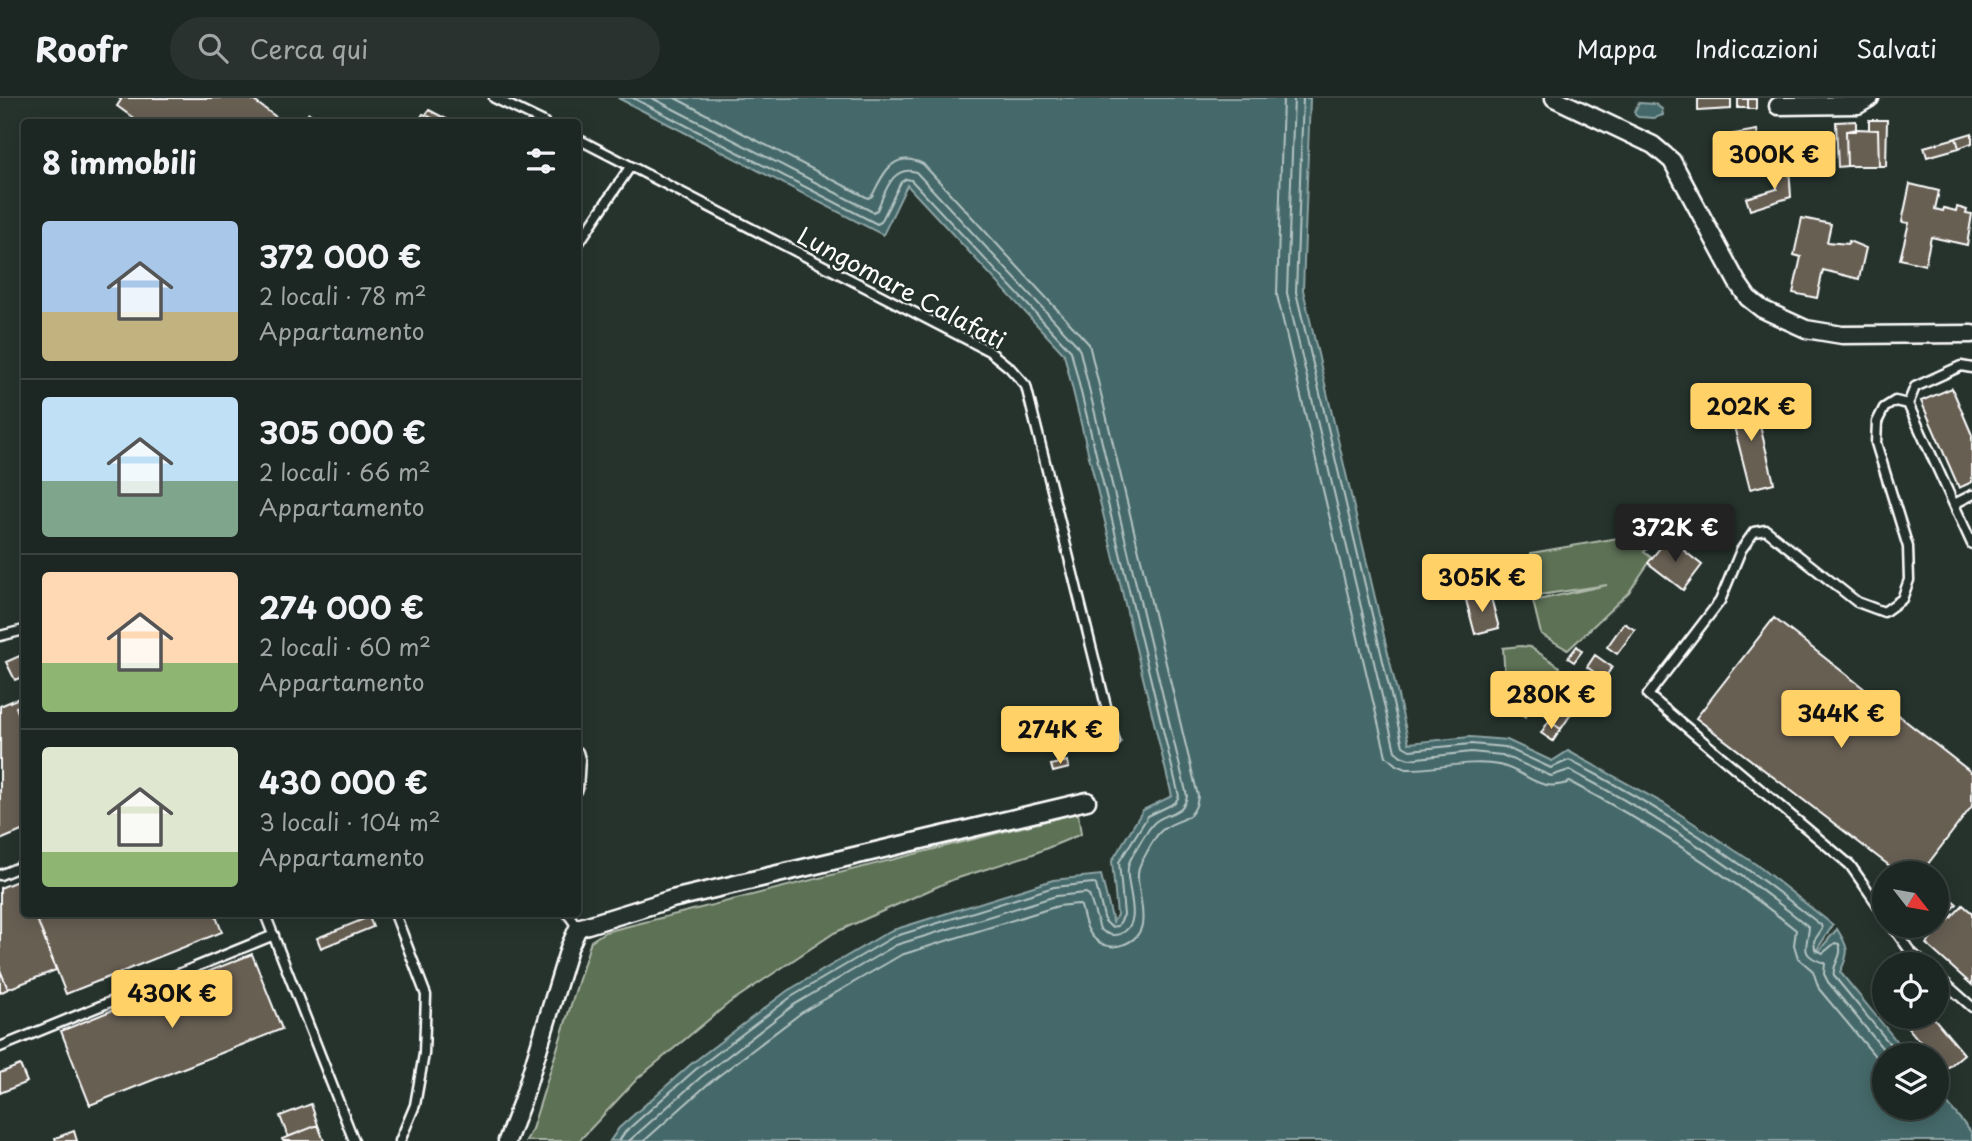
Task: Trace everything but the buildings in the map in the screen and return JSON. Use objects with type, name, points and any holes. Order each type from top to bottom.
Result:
[{"type":"street","points":[[1554,98],[1653,145],[1672,161],[1737,282],[1748,298],[1762,309],[1806,329],[1842,335],[1972,334]]},
{"type":"street","points":[[1778,106],[1858,105],[1870,98]]},
{"type":"street","points":[[507,1141],[524,1096],[569,948],[578,928],[672,900],[1087,801]]},
{"type":"lane","points":[[494,98],[538,119]]},
{"type":"lane","name":"Lungomare Calafati","points":[[581,141],[989,351],[1026,386],[1115,742]]},
{"type":"lane","points":[[581,240],[630,167]]},
{"type":"lane","points":[[1972,368],[1961,366],[1915,387],[1908,404],[1972,544]]},
{"type":"lane","points":[[1872,896],[1850,865],[1648,695],[1720,601],[1741,550],[1754,532],[1766,530],[1857,602],[1884,612],[1902,599],[1909,580],[1908,547],[1875,443],[1877,422],[1884,408],[1895,401],[1908,404]]},
{"type":"lane","points":[[1954,504],[1972,495]]},
{"type":"lane","points":[[0,636],[21,631]]},
{"type":"lane","points":[[0,875],[21,866]]},
{"type":"lane","points":[[266,917],[354,1141]]},
{"type":"lane","points":[[396,917],[426,995],[424,1054],[415,1105],[400,1141]]},
{"type":"lane","points":[[570,917],[578,928]]},
{"type":"lane","points":[[0,1047],[274,935]]},
{"type":"lane","points":[[1949,987],[1972,1007]]},
{"type":"green space","points":[[1665,526],[1644,552],[1652,558],[1629,592],[1568,650],[1541,634],[1533,601],[1607,585],[1539,595],[1531,553],[1618,538]]},
{"type":"green space","points":[[1530,647],[1560,667],[1525,717],[1515,711],[1507,711],[1503,648]]},
{"type":"green space","points":[[1078,813],[1081,834],[1033,854],[952,880],[834,933],[729,1003],[638,1078],[579,1141],[526,1141],[591,941],[605,932]]},
{"type":"water","points":[[618,98],[1310,98],[1303,290],[1409,743],[1470,737],[1507,740],[1552,761],[1568,751],[1663,803],[1757,865],[1833,925],[1816,951],[1818,952],[1837,929],[1847,950],[1840,972],[1872,1011],[1872,1029],[1887,1029],[1898,1043],[1872,1043],[1872,1120],[1949,1120],[1949,1105],[1972,1133],[1972,1141],[610,1141],[619,1128],[691,1064],[787,991],[890,931],[1053,880],[1101,875],[1113,922],[1117,915],[1112,861],[1143,810],[1172,796],[1064,354],[907,185],[883,235]]},
{"type":"water","points":[[1639,103],[1655,104],[1662,109],[1663,115],[1654,118],[1638,117],[1634,112]]}]
